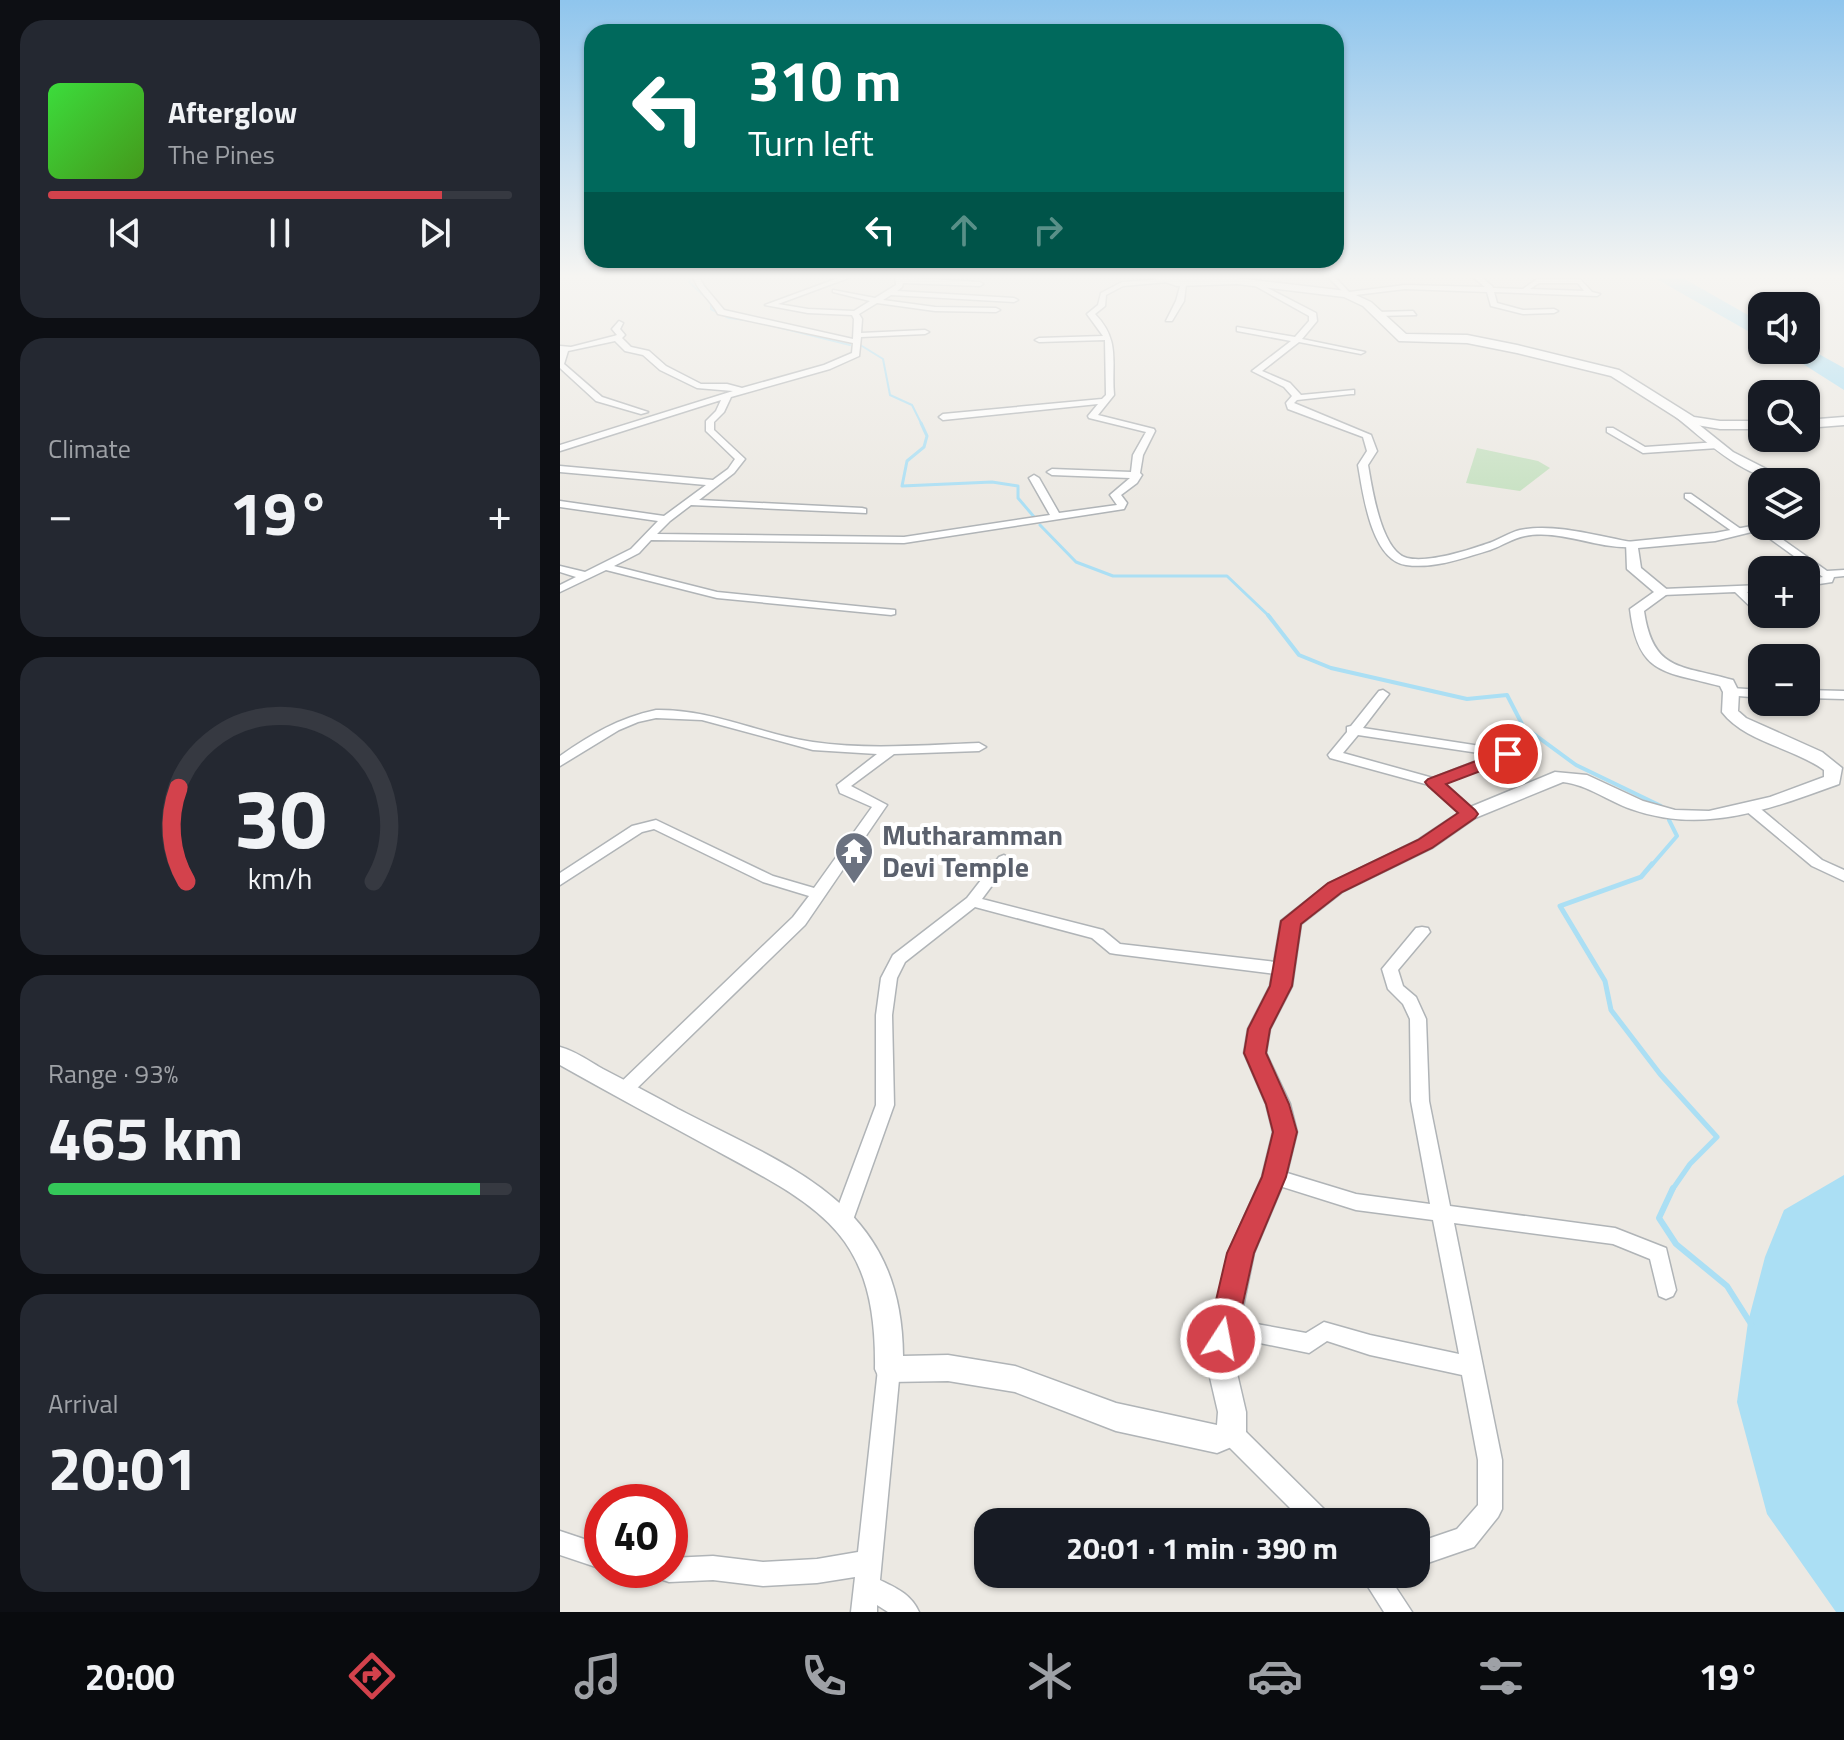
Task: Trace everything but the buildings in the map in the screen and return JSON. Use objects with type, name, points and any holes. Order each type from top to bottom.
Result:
[{"type":"main road","points":[[1529,352],[1615,373],[1679,414],[1710,424],[1748,425]]},
{"type":"main road","points":[[1820,423],[1844,421]]},
{"type":"street","points":[[643,352],[663,368],[700,386],[727,386],[740,390]]},
{"type":"street","points":[[560,448],[740,390],[844,362],[856,352]]},
{"type":"street","points":[[649,537],[904,540],[1121,507],[1122,503],[1115,495],[1134,481],[1138,455],[1151,431],[1093,417],[1110,395],[1108,379],[1112,352]]},
{"type":"street","points":[[1280,352],[1256,370],[1287,385],[1297,398]]},
{"type":"street","points":[[560,364],[599,399],[644,412]]},
{"type":"street","points":[[1351,392],[1297,398],[1290,403],[1291,407],[1367,435],[1372,451],[1363,465],[1371,513],[1391,554],[1401,561],[1427,563],[1444,560],[1492,546],[1522,533],[1553,532],[1631,545],[1689,541],[1748,530]]},
{"type":"street","points":[[560,589],[635,551],[666,519],[731,471],[740,459],[710,431],[710,421],[720,412],[727,395]]},
{"type":"street","points":[[943,417],[1104,401]]},
{"type":"street","points":[[1679,414],[1718,445],[1760,468]]},
{"type":"street","points":[[1610,430],[1643,450],[1718,445]]},
{"type":"street","points":[[560,469],[714,483]]},
{"type":"street","points":[[1052,472],[1137,475]]},
{"type":"street","points":[[1034,478],[1057,518]]},
{"type":"street","points":[[1688,496],[1740,532]]},
{"type":"street","points":[[690,502],[862,511]]},
{"type":"street","points":[[560,504],[666,519]]},
{"type":"street","points":[[1783,540],[1826,574],[1828,580],[1820,581]]},
{"type":"street","points":[[1631,545],[1634,569],[1663,592]]},
{"type":"street","points":[[607,567],[717,595],[891,612]]},
{"type":"street","points":[[560,569],[587,576]]},
{"type":"street","points":[[1826,574],[1844,573]]},
{"type":"street","points":[[1738,589],[1748,599]]},
{"type":"street","points":[[1307,1508],[1231,1433],[1232,1412],[1219,1356],[1223,1323],[1241,1253],[1274,1177],[1285,1132],[1278,1104],[1255,1053],[1259,1029],[1281,986],[1291,921],[1335,888],[1425,844],[1469,814],[1561,776],[1581,779],[1637,805],[1675,815],[1709,816],[1751,808],[1833,780],[1833,768],[1816,756],[1740,722],[1730,712],[1731,692],[1727,683],[1669,669],[1645,646],[1639,632],[1637,609],[1663,592],[1748,589]]},
{"type":"street","points":[[1731,692],[1748,693]]},
{"type":"street","points":[[1383,694],[1335,755],[1434,782],[1469,814]]},
{"type":"street","points":[[1820,694],[1844,695]]},
{"type":"street","points":[[560,762],[625,722],[652,714],[709,719],[776,739],[816,746],[889,751],[979,747]]},
{"type":"street","points":[[1352,730],[1508,754],[1434,782]]},
{"type":"street","points":[[625,1089],[799,921],[880,805],[845,790],[844,785],[889,751]]},
{"type":"street","points":[[1751,808],[1817,863],[1844,876]]},
{"type":"street","points":[[560,880],[637,829],[656,824],[768,879],[819,894]]},
{"type":"street","points":[[843,1220],[885,1105],[884,1015],[889,978],[899,959],[972,901],[1004,860]]},
{"type":"street","points":[[972,901],[1097,934],[1116,949],[1284,969]]},
{"type":"street","points":[[1422,932],[1390,969],[1396,989],[1410,1001],[1418,1019],[1420,1101],[1490,1460],[1490,1509],[1465,1538],[1430,1550]]},
{"type":"street","points":[[560,1055],[809,1192],[843,1220],[874,1271],[890,1329],[889,1369],[865,1600],[892,1599],[906,1612]]},
{"type":"street","points":[[1274,1177],[1356,1202],[1615,1236],[1659,1254],[1666,1290]]},
{"type":"street","points":[[1223,1323],[1245,1331],[1309,1343],[1324,1331],[1370,1345],[1472,1367]]},
{"type":"street","points":[[889,1369],[948,1368],[1015,1379],[1116,1417],[1217,1439],[1231,1433]]},
{"type":"street","points":[[560,1543],[584,1551]]},
{"type":"street","points":[[688,1569],[713,1568],[763,1574],[817,1571],[869,1562]]},
{"type":"street","points":[[1382,1588],[1399,1612]]},
{"type":"green space","points":[[1477,448],[1538,461],[1550,468],[1520,491],[1466,483]]},
{"type":"water","points":[[1820,355],[1844,368],[1844,390],[1803,364],[1820,364]]},
{"type":"water","points":[[1844,1175],[1844,1612],[1836,1612],[1767,1514],[1737,1402],[1748,1322],[1765,1257],[1784,1210]]},
{"type":"waterway","points":[[872,352],[883,359],[890,395],[912,405],[921,423]]},
{"type":"waterway","points":[[921,423],[927,436],[924,447],[907,461],[902,486],[992,482],[1018,486],[1018,498],[1035,518]]},
{"type":"waterway","points":[[1040,525],[1076,562],[1113,576],[1227,576],[1268,615]]},
{"type":"waterway","points":[[1268,615],[1299,655],[1331,668],[1467,699],[1507,695],[1523,726],[1576,765],[1661,806]]},
{"type":"waterway","points":[[1651,866],[1677,836],[1669,820]]},
{"type":"waterway","points":[[1652,864],[1641,877],[1560,906],[1605,981],[1611,1010],[1660,1074],[1717,1137],[1690,1164],[1672,1190]]},
{"type":"waterway","points":[[1672,1190],[1659,1218],[1676,1244],[1727,1286],[1751,1324]]},
{"type":"place","name":"Mutharamman Devi Temple","points":[[854,885]]},
{"type":"route","points":[[1221,1339],[1241,1253],[1274,1177],[1285,1132],[1278,1104],[1255,1053],[1259,1029],[1281,986],[1291,921],[1335,888],[1425,844],[1469,814],[1434,782],[1508,754]]}]
